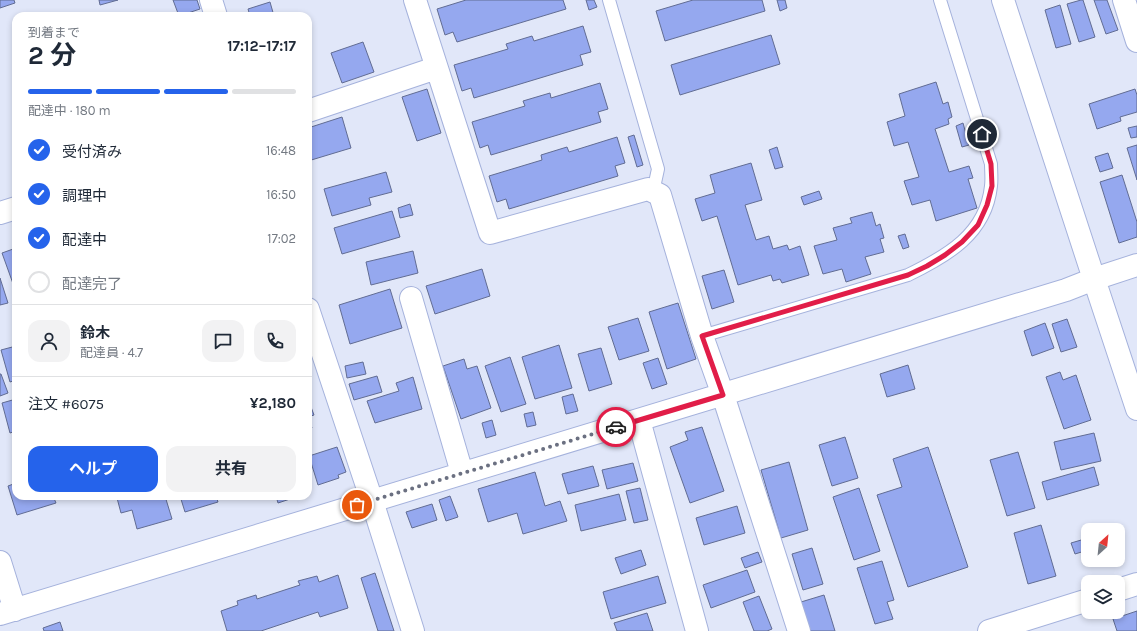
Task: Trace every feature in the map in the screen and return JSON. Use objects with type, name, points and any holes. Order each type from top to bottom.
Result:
[{"type":"street","points":[[211,0],[215,12]]},
{"type":"street","points":[[414,0],[490,233],[648,189],[660,195],[702,336],[723,395],[798,631]]},
{"type":"street","points":[[1003,0],[1137,409]]},
{"type":"street","points":[[1124,0],[1137,41]]},
{"type":"street","points":[[312,110],[436,68]]},
{"type":"street","points":[[0,213],[12,209]]},
{"type":"street","points":[[0,562],[7,612],[1066,290],[1137,265]]},
{"type":"street","points":[[411,298],[462,473]]},
{"type":"street","points":[[312,320],[372,500],[413,631]]},
{"type":"street","points":[[640,420],[697,631]]},
{"type":"street","points":[[1125,588],[1137,584]]},
{"type":"street","points":[[989,631],[1081,602]]},
{"type":"lane","points":[[609,0],[658,169],[653,192]]},
{"type":"lane","points":[[702,336],[908,275],[945,255],[962,242],[978,225],[987,205],[992,186],[991,164],[940,0]]},
{"type":"building","points":[[0,0],[14,0],[15,3],[0,8]]},
{"type":"building","points":[[99,0],[118,0],[100,5]]},
{"type":"building","points":[[173,0],[197,0],[200,9],[191,12],[178,12]]},
{"type":"building","points":[[466,0],[563,0],[566,9],[457,42],[453,32],[445,35],[437,9]]},
{"type":"building","points":[[586,0],[594,0],[597,7],[589,10]]},
{"type":"building","points":[[693,0],[762,0],[765,11],[665,41],[656,11]]},
{"type":"building","points":[[777,0],[785,0],[787,8],[780,11]]},
{"type":"building","points":[[1083,0],[1095,37],[1079,42],[1067,4]]},
{"type":"building","points":[[1094,0],[1107,0],[1118,30],[1106,34]]},
{"type":"building","points":[[270,2],[273,12],[249,12],[248,9]]},
{"type":"building","points":[[1060,5],[1071,44],[1056,48],[1045,10]]},
{"type":"building","points":[[583,26],[591,52],[580,55],[583,65],[474,98],[471,88],[462,91],[454,65],[508,49],[506,44],[532,36],[534,41]]},
{"type":"building","points":[[771,35],[780,64],[680,95],[671,65]]},
{"type":"building","points":[[363,42],[374,72],[342,83],[331,53]]},
{"type":"building","points":[[936,82],[943,104],[948,102],[952,117],[948,119],[949,124],[935,129],[949,172],[969,166],[973,178],[968,179],[977,208],[936,221],[930,200],[912,205],[904,181],[919,177],[908,142],[894,146],[887,122],[905,116],[899,94]]},
{"type":"building","points":[[600,83],[608,109],[598,112],[601,122],[491,155],[488,145],[480,148],[472,122],[525,106],[523,101],[550,93],[551,98]]},
{"type":"building","points":[[427,89],[441,133],[417,141],[402,97]]},
{"type":"building","points":[[1135,89],[1137,95],[1137,112],[1120,117],[1121,121],[1097,129],[1089,104]]},
{"type":"building","points":[[342,117],[351,148],[312,160],[312,127]]},
{"type":"building","points":[[963,123],[969,145],[962,147],[956,126]]},
{"type":"building","points":[[1137,126],[1137,137],[1131,138],[1128,128]]},
{"type":"building","points":[[634,135],[643,165],[637,167],[628,137]]},
{"type":"building","points":[[617,137],[625,163],[615,166],[618,176],[509,209],[506,199],[497,202],[489,176],[542,160],[541,155],[567,147],[569,152]]},
{"type":"building","points":[[1137,145],[1137,180],[1127,148]]},
{"type":"building","points":[[777,147],[783,167],[775,169],[769,150]]},
{"type":"building","points":[[1108,153],[1113,168],[1100,172],[1095,157]]},
{"type":"building","points":[[751,163],[762,200],[745,205],[756,240],[769,236],[773,249],[787,245],[789,250],[800,246],[809,275],[782,283],[780,279],[773,281],[771,275],[738,285],[717,216],[702,221],[695,199],[715,193],[710,175]]},
{"type":"building","points":[[386,172],[392,192],[369,198],[371,205],[332,216],[324,189]]},
{"type":"building","points":[[1122,175],[1137,222],[1137,237],[1119,243],[1100,182]]},
{"type":"building","points":[[819,191],[822,199],[804,205],[801,197]]},
{"type":"building","points":[[410,204],[413,215],[400,218],[398,208]]},
{"type":"building","points":[[392,211],[400,237],[342,254],[334,228]]},
{"type":"building","points":[[872,212],[876,226],[880,224],[884,238],[880,239],[884,252],[865,257],[871,274],[846,282],[842,269],[823,274],[814,246],[837,240],[833,228],[852,223],[850,218]]},
{"type":"building","points":[[905,234],[909,247],[903,249],[898,236]]},
{"type":"building","points":[[12,249],[12,281],[2,253]]},
{"type":"building","points":[[413,251],[418,273],[371,285],[366,262]]},
{"type":"building","points":[[482,269],[490,296],[435,314],[426,286]]},
{"type":"building","points":[[724,270],[734,302],[712,309],[702,276]]},
{"type":"building","points":[[0,278],[8,303],[0,305]]},
{"type":"building","points":[[390,289],[402,328],[350,344],[339,305]]},
{"type":"building","points":[[678,303],[696,359],[667,369],[649,312]]},
{"type":"building","points":[[638,318],[649,351],[619,360],[608,327]]},
{"type":"building","points":[[1067,319],[1077,347],[1061,352],[1052,324]]},
{"type":"building","points":[[1045,323],[1054,348],[1032,356],[1024,331]]},
{"type":"building","points":[[559,345],[572,388],[535,399],[522,357]]},
{"type":"building","points":[[12,347],[12,381],[10,382],[1,350]]},
{"type":"building","points":[[601,348],[612,384],[589,391],[578,354]]},
{"type":"building","points":[[510,357],[526,404],[501,412],[485,366]]},
{"type":"building","points":[[658,358],[667,384],[652,389],[643,363]]},
{"type":"building","points":[[464,359],[467,369],[477,366],[491,408],[461,419],[443,366]]},
{"type":"building","points":[[363,362],[366,374],[347,378],[345,366]]},
{"type":"building","points":[[908,365],[915,389],[887,397],[880,374]]},
{"type":"building","points":[[1060,372],[1063,380],[1076,375],[1091,420],[1064,429],[1046,377]]},
{"type":"building","points":[[0,374],[8,393],[0,396]]},
{"type":"building","points":[[377,376],[382,392],[354,400],[349,384]]},
{"type":"building","points":[[413,377],[422,409],[375,423],[367,401],[399,391],[396,383]]},
{"type":"building","points":[[573,394],[578,411],[566,414],[562,397]]},
{"type":"building","points":[[12,400],[12,432],[10,433],[2,403]]},
{"type":"building","points":[[533,412],[536,425],[527,427],[524,414]]},
{"type":"building","points":[[492,420],[496,435],[486,438],[482,423]]},
{"type":"building","points":[[702,427],[724,491],[690,503],[670,447],[688,440],[685,432]]},
{"type":"building","points":[[1094,433],[1101,461],[1061,470],[1054,442]]},
{"type":"building","points":[[845,437],[858,478],[832,486],[819,445]]},
{"type":"building","points":[[337,447],[346,472],[338,475],[339,478],[318,485],[312,466],[312,455]]},
{"type":"building","points":[[928,447],[968,567],[908,587],[877,495],[902,487],[893,459]]},
{"type":"building","points":[[1018,452],[1035,508],[1007,516],[990,460]]},
{"type":"building","points":[[789,462],[808,530],[781,538],[761,470]]},
{"type":"building","points":[[633,463],[638,481],[607,489],[602,470]]},
{"type":"building","points":[[593,466],[599,486],[568,494],[562,474]]},
{"type":"building","points":[[1094,467],[1099,485],[1047,500],[1042,482]]},
{"type":"building","points":[[535,472],[545,506],[560,501],[567,521],[523,534],[517,513],[488,522],[478,489]]},
{"type":"building","points":[[12,484],[12,499],[8,486]]},
{"type":"building","points":[[640,488],[648,520],[634,523],[626,491]]},
{"type":"building","points":[[859,488],[880,551],[854,560],[833,497]]},
{"type":"building","points":[[619,494],[626,520],[581,531],[575,505]]},
{"type":"building","points":[[450,496],[458,517],[446,521],[439,500]]},
{"type":"building","points":[[12,500],[55,500],[56,503],[17,515]]},
{"type":"building","points":[[118,500],[166,500],[172,519],[137,529],[132,510],[121,513]]},
{"type":"building","points":[[181,500],[217,500],[218,502],[185,512]]},
{"type":"building","points":[[277,500],[287,500],[278,503]]},
{"type":"building","points":[[432,504],[437,520],[412,528],[406,512]]},
{"type":"building","points":[[737,506],[745,533],[704,545],[696,518]]},
{"type":"building","points":[[1041,525],[1056,576],[1028,584],[1014,533]]},
{"type":"building","points":[[1081,540],[1081,552],[1075,554],[1071,543]]},
{"type":"building","points":[[812,548],[823,584],[803,590],[792,554]]},
{"type":"building","points":[[641,550],[646,565],[621,574],[615,558]]},
{"type":"building","points":[[758,552],[762,562],[745,568],[741,558]]},
{"type":"building","points":[[882,561],[894,600],[887,602],[893,619],[875,624],[857,568]]},
{"type":"building","points":[[747,570],[755,592],[711,608],[703,585]]},
{"type":"building","points":[[375,573],[394,631],[378,631],[361,578]]},
{"type":"building","points":[[338,575],[348,608],[320,617],[318,612],[261,631],[227,631],[221,611],[238,605],[237,601],[256,595],[257,599],[300,585],[298,581],[317,576],[319,582]]},
{"type":"building","points":[[658,576],[666,603],[611,619],[603,592]]},
{"type":"building","points":[[824,595],[835,631],[810,631],[801,602]]},
{"type":"building","points":[[759,596],[772,629],[767,631],[754,631],[743,602]]},
{"type":"building","points":[[1137,611],[1137,631],[1117,631],[1113,619],[1125,619],[1125,615]]},
{"type":"building","points":[[647,613],[653,631],[617,631],[614,623]]},
{"type":"building","points":[[60,622],[63,631],[44,631],[43,628]]},
{"type":"way so far","points":[[357,505],[616,427]]},
{"type":"route","points":[[616,427],[723,395],[702,336],[908,275],[936,261],[962,242],[978,225],[987,205],[992,186],[991,164],[982,134]]}]
